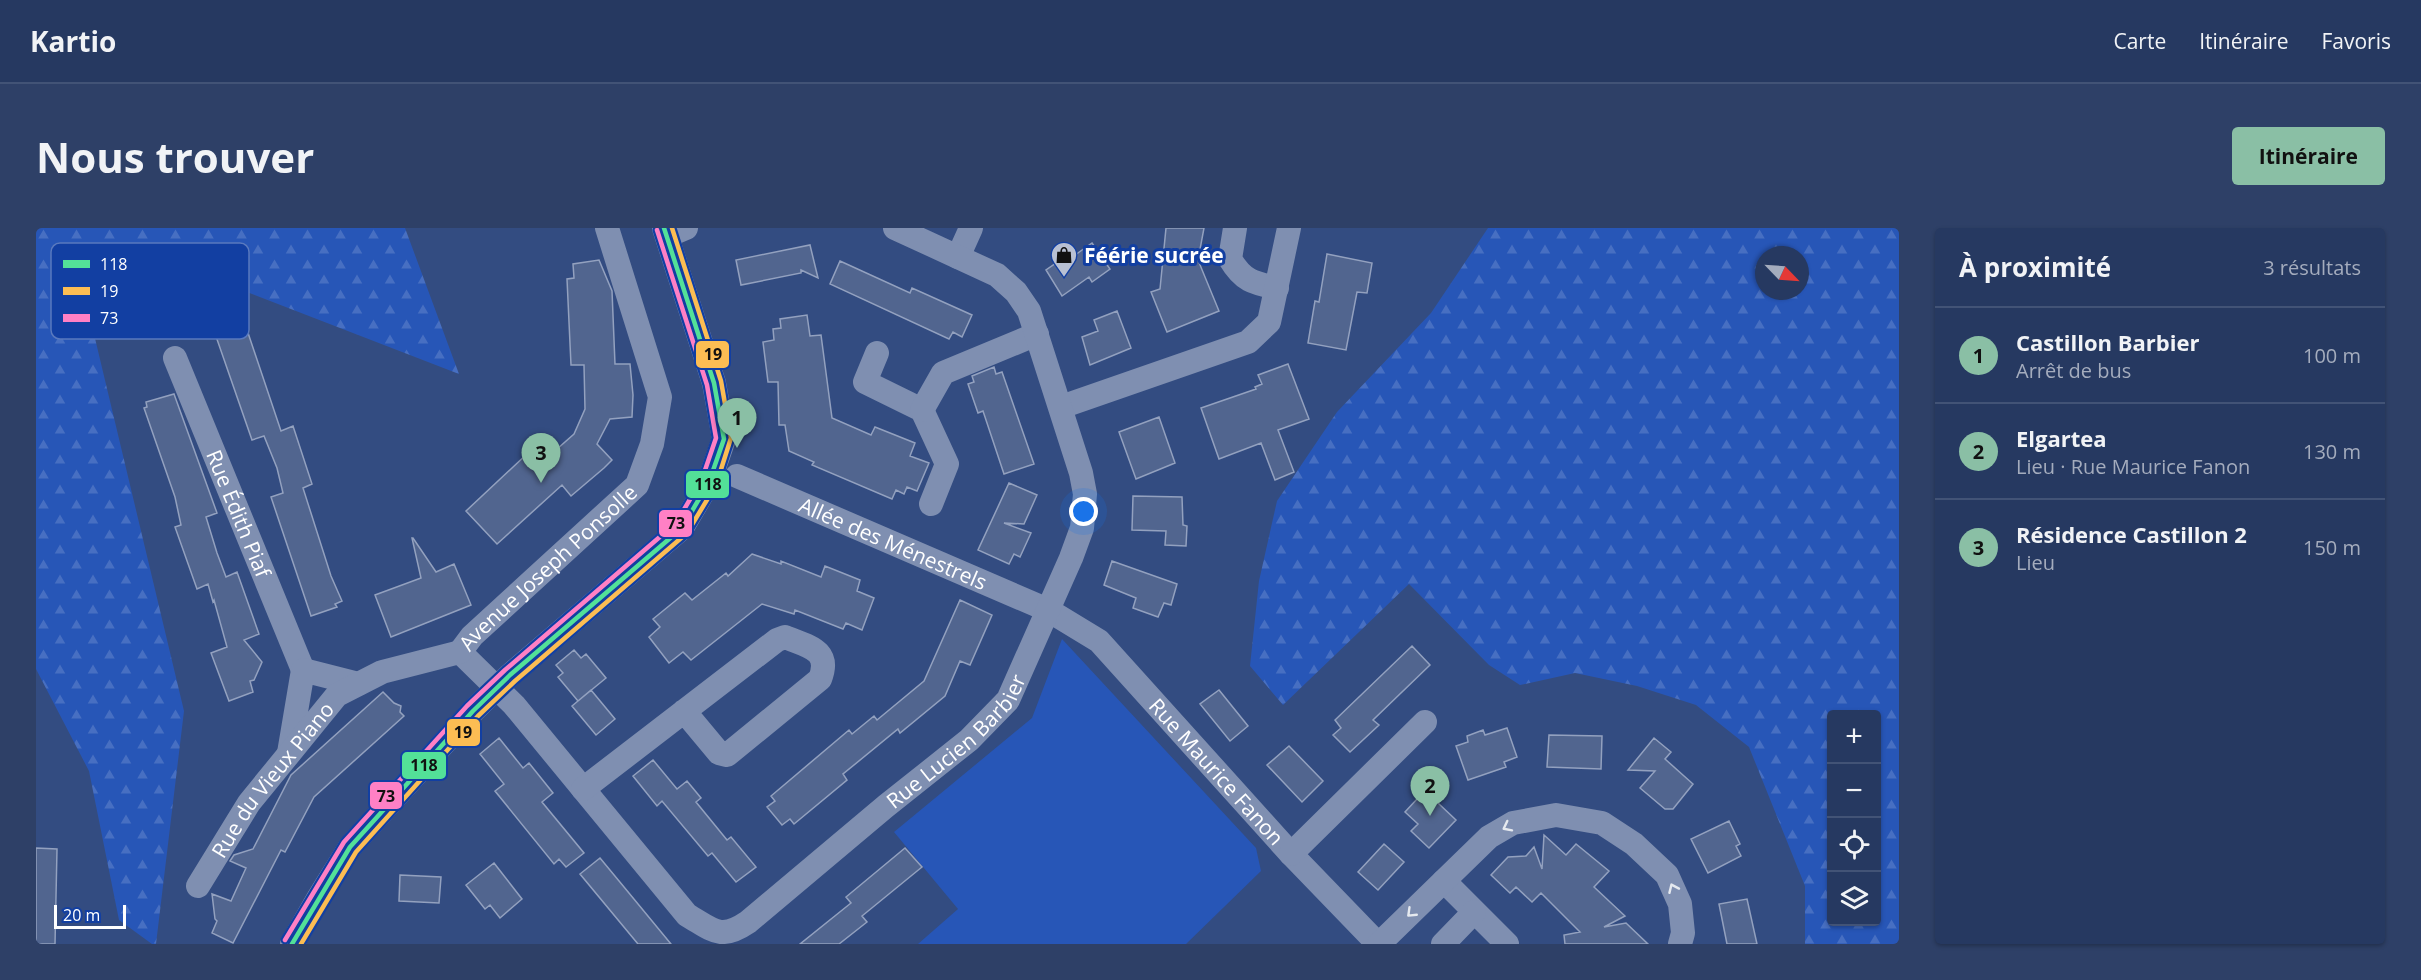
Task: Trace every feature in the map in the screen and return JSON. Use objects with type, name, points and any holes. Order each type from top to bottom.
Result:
[{"type":"street","name":"Avenue Joseph Ponsolle","points":[[497,689],[460,651],[480,628],[637,485],[652,444],[660,397],[607,228]]},
{"type":"street","name":"Rue Lucien Barbier","points":[[497,689],[514,705],[687,915],[713,938],[733,932],[748,922],[886,806],[969,740],[1008,700],[1082,528],[1085,494],[1081,473],[1029,311],[1016,292],[996,275],[895,228]]},
{"type":"street","points":[[958,257],[971,228]]},
{"type":"street","points":[[1235,228],[1230,259],[1238,273],[1251,282],[1277,288]]},
{"type":"street","points":[[1061,407],[1248,342],[1269,322],[1289,228]]},
{"type":"street","points":[[292,944],[350,847],[473,711],[510,675],[682,528],[709,482],[724,439],[714,383],[672,231]]},
{"type":"street","points":[[922,410],[943,373],[1037,334]]},
{"type":"street","points":[[877,353],[865,382],[922,410],[947,464],[931,504]]},
{"type":"street","name":"Rue Édith Piaf","points":[[175,358],[303,670]]},
{"type":"street","name":"Allée des Ménestrels","points":[[737,476],[1048,610]]},
{"type":"street","name":"Rue Maurice Fanon","points":[[1048,610],[1100,641],[1291,854],[1379,944],[1489,837],[1513,823],[1556,815],[1602,823],[1634,844],[1667,875],[1680,904],[1683,933],[1680,944]]},
{"type":"street","points":[[583,789],[684,711],[777,640],[785,637],[816,651],[823,658],[824,664],[820,679],[727,755],[719,753],[684,711]]},
{"type":"street","name":"Rue du Vieux Piano","points":[[198,886],[249,803],[337,695],[382,672],[460,651]]},
{"type":"street","points":[[289,754],[303,670],[358,684]]},
{"type":"street","points":[[1291,854],[1425,722]]},
{"type":"street","points":[[1444,881],[1507,944]]},
{"type":"street","points":[[1443,944],[1474,912]]},
{"type":"green space","points":[[36,228],[405,228],[459,374],[249,293],[249,243],[51,243],[51,339],[95,339],[184,711],[156,944],[152,944],[119,920],[89,771],[36,669]]},
{"type":"green space","points":[[1488,228],[1899,228],[1899,944],[1805,944],[1805,886],[1749,747],[1696,705],[1637,686],[1575,673],[1520,685],[1489,665],[1409,584],[1283,705],[1250,666],[1259,581],[1277,501],[1337,412],[1431,313]]},
{"type":"green space","points":[[1062,639],[1256,848],[1261,871],[1186,944],[918,944],[958,909],[894,832],[1032,718]]},
{"type":"building","points":[[1166,228],[1204,228],[1198,260],[1219,311],[1167,332],[1151,292],[1160,289]]},
{"type":"building","points":[[1092,243],[1110,269],[1092,282],[1089,277],[1062,296],[1046,270],[1072,252],[1075,255]]},
{"type":"building","points":[[810,245],[818,278],[801,270],[801,273],[741,285],[736,260]]},
{"type":"building","points":[[1327,254],[1372,263],[1367,293],[1357,292],[1346,350],[1308,343],[1315,301],[1319,302]]},
{"type":"building","points":[[599,260],[612,291],[615,364],[630,364],[633,395],[632,417],[610,419],[597,444],[612,460],[604,468],[571,496],[562,485],[497,544],[466,511],[529,452],[540,464],[574,434],[585,409],[584,365],[571,365],[567,279],[574,278],[573,264]]},
{"type":"building","points":[[840,261],[910,293],[912,288],[972,315],[962,337],[953,332],[949,339],[830,284]]},
{"type":"building","points":[[1117,311],[1131,348],[1090,365],[1082,337],[1098,331],[1094,320]]},
{"type":"building","points":[[807,315],[810,336],[821,335],[832,418],[871,435],[875,427],[915,443],[910,456],[929,463],[917,491],[907,487],[904,494],[896,490],[892,499],[812,465],[814,462],[789,451],[785,425],[779,425],[778,382],[768,382],[763,342],[774,340],[773,329],[781,328],[780,319]]},
{"type":"building","points":[[249,336],[281,431],[293,426],[312,484],[303,488],[331,576],[342,601],[335,604],[337,607],[311,616],[271,497],[283,493],[277,468],[264,436],[252,440],[217,339],[249,339]]},
{"type":"building","points":[[1288,364],[1309,419],[1278,430],[1294,472],[1275,480],[1261,443],[1219,459],[1201,408],[1256,389],[1255,387],[1262,384],[1258,375]]},
{"type":"building","points":[[994,367],[996,374],[1002,372],[1034,464],[1004,474],[983,411],[978,413],[968,384],[974,382],[972,376]]},
{"type":"building","points":[[174,394],[217,513],[206,517],[217,553],[226,577],[237,572],[259,634],[244,640],[262,662],[254,680],[250,681],[253,692],[229,701],[211,653],[227,647],[214,600],[213,602],[208,584],[197,589],[175,527],[181,525],[175,497],[144,408],[147,407],[146,402]]},
{"type":"building","points":[[1159,417],[1175,463],[1136,479],[1119,432]]},
{"type":"building","points":[[1009,483],[1037,495],[1024,524],[1004,523],[1031,533],[1020,557],[1014,554],[1009,564],[978,550]]},
{"type":"building","points":[[1133,496],[1182,497],[1183,525],[1187,526],[1186,546],[1165,545],[1166,531],[1132,530]]},
{"type":"building","points":[[412,538],[436,572],[454,564],[471,605],[391,637],[375,595],[421,578]]},
{"type":"building","points":[[752,554],[781,564],[781,561],[821,577],[825,566],[860,580],[857,591],[874,598],[862,630],[846,623],[843,629],[795,610],[794,614],[762,604],[691,660],[683,652],[669,663],[649,637],[660,627],[653,619],[685,593],[692,600],[726,573],[728,576]]},
{"type":"building","points":[[1112,561],[1177,584],[1171,605],[1164,603],[1158,617],[1133,608],[1136,598],[1104,585]]},
{"type":"building","points":[[960,600],[992,615],[970,665],[960,661],[945,696],[900,733],[898,729],[843,774],[847,780],[794,824],[790,819],[782,825],[767,807],[775,801],[771,796],[849,730],[852,734],[874,716],[877,720],[924,681]]},
{"type":"building","points":[[1412,646],[1430,665],[1373,720],[1379,725],[1350,752],[1333,735],[1341,728],[1335,720]]},
{"type":"building","points":[[574,650],[581,658],[586,654],[606,678],[578,701],[558,677],[563,673],[556,665]]},
{"type":"building","points":[[591,690],[615,719],[596,735],[572,706]]},
{"type":"building","points":[[1219,690],[1248,726],[1230,741],[1200,704]]},
{"type":"building","points":[[383,692],[394,703],[401,706],[400,712],[404,716],[314,797],[285,852],[281,850],[233,943],[212,933],[217,921],[212,894],[231,901],[246,868],[230,861],[234,855],[253,849],[291,775]]},
{"type":"building","points":[[1507,728],[1517,757],[1504,762],[1506,767],[1468,780],[1456,746],[1468,742],[1467,736],[1483,730],[1485,735]]},
{"type":"building","points":[[1549,735],[1602,736],[1601,769],[1547,767]]},
{"type":"building","points":[[499,738],[523,768],[529,763],[553,793],[542,802],[584,853],[566,867],[559,859],[554,864],[495,791],[504,784],[480,754]]},
{"type":"building","points":[[1654,738],[1671,752],[1665,759],[1693,784],[1673,809],[1665,809],[1640,788],[1655,771],[1628,770]]},
{"type":"building","points":[[1289,746],[1323,781],[1302,802],[1267,765]]},
{"type":"building","points":[[653,760],[677,789],[687,781],[701,798],[696,802],[727,840],[731,837],[756,867],[736,882],[712,853],[708,856],[662,801],[657,806],[633,776]]},
{"type":"building","points":[[1430,785],[1443,798],[1438,803],[1456,820],[1429,848],[1411,831],[1418,824],[1405,812]]},
{"type":"building","points":[[1729,821],[1740,844],[1736,846],[1741,856],[1708,873],[1691,839]]},
{"type":"building","points":[[1544,835],[1566,855],[1576,844],[1609,871],[1594,887],[1625,916],[1604,927],[1626,923],[1648,944],[1565,944],[1564,935],[1580,932],[1541,893],[1532,902],[1516,887],[1510,893],[1491,875],[1508,857],[1526,856],[1534,847],[1542,869]]},
{"type":"building","points":[[1384,844],[1404,862],[1378,890],[1358,872]]},
{"type":"building","points":[[36,848],[57,849],[55,944],[36,944]]},
{"type":"building","points":[[905,848],[922,867],[862,916],[867,922],[839,944],[800,944],[851,903],[846,897]]},
{"type":"building","points":[[600,858],[671,944],[638,944],[580,874]]},
{"type":"building","points":[[494,863],[522,899],[500,918],[490,905],[485,909],[466,885]]},
{"type":"building","points":[[400,875],[441,877],[439,903],[399,901]]},
{"type":"building","points":[[1747,899],[1757,944],[1727,944],[1719,904]]},
{"type":"transit line","name":"118","points":[[292,944],[350,847],[473,711],[510,675],[682,528],[709,482],[724,439],[714,383],[664,228]]},
{"type":"transit line","name":"19","points":[[301,944],[356,852],[478,716],[515,681],[687,533],[716,485],[731,438],[721,381],[672,228]]},
{"type":"transit line","name":"73","points":[[285,940],[344,842],[467,706],[505,670],[676,523],[702,479],[716,438],[707,385],[657,230]]},
{"type":"place","name":"Féérie sucrée","points":[[1064,278]]},
{"type":"place","name":"Castillon Barbier","points":[[737,448]]},
{"type":"place","name":"Résidence Castillon 2","points":[[541,483]]},
{"type":"place","name":"Elgartea","points":[[1430,816]]}]
